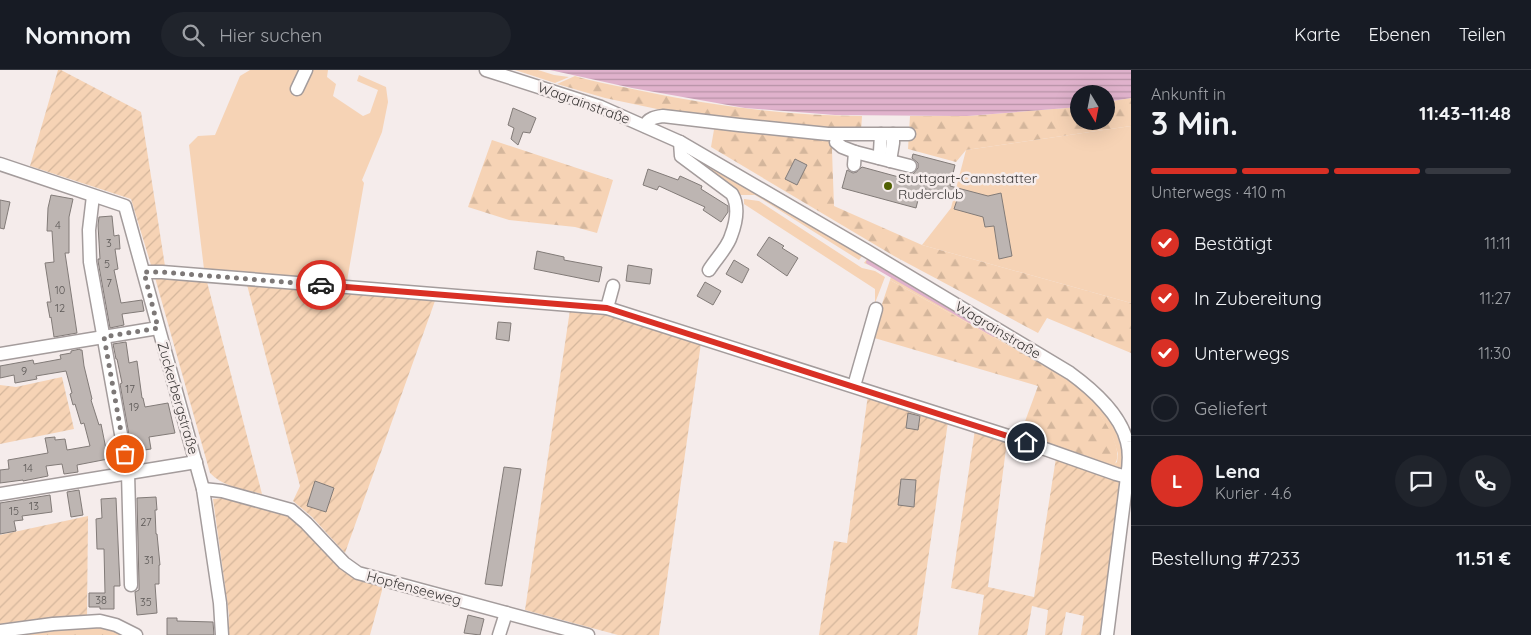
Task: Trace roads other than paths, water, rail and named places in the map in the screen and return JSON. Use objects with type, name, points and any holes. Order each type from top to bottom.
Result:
[{"type":"street","points":[[297,88],[306,70]]},
{"type":"street","name":"Wagrainstraße","points":[[486,70],[601,107],[680,142],[867,250],[1070,373],[1088,387],[1109,409],[1119,424],[1127,442],[1129,464],[1107,635]]},
{"type":"street","points":[[645,126],[646,122],[654,117],[668,116],[828,134],[909,134]]},
{"type":"street","points":[[885,156],[887,134]]},
{"type":"street","points":[[680,142],[681,156],[732,194],[736,200],[736,212],[731,238],[709,270]]},
{"type":"street","points":[[836,142],[855,158],[885,156],[911,163]]},
{"type":"street","name":"Zuckerbergstraße","points":[[0,164],[125,206],[204,490],[220,603],[222,635]]},
{"type":"street","points":[[92,196],[89,230],[90,262],[128,473],[131,585]]},
{"type":"street","points":[[144,272],[607,308],[854,386],[1128,477]]},
{"type":"street","points":[[607,308],[613,286]]},
{"type":"street","points":[[854,386],[876,309]]},
{"type":"street","points":[[0,354],[158,328]]},
{"type":"street","points":[[0,494],[196,462]]},
{"type":"street","name":"Hopfenseeweg","points":[[204,490],[222,491],[291,510],[344,562],[358,573],[588,635]]},
{"type":"street","points":[[499,635],[506,613]]},
{"type":"street","points":[[0,631],[54,624],[100,621],[116,625],[136,635]]},
{"type":"waterway","points":[[868,262],[994,335]]},
{"type":"place","name":"Stuttgart-Cannstatter Ruderclub","points":[[888,186]]}]
